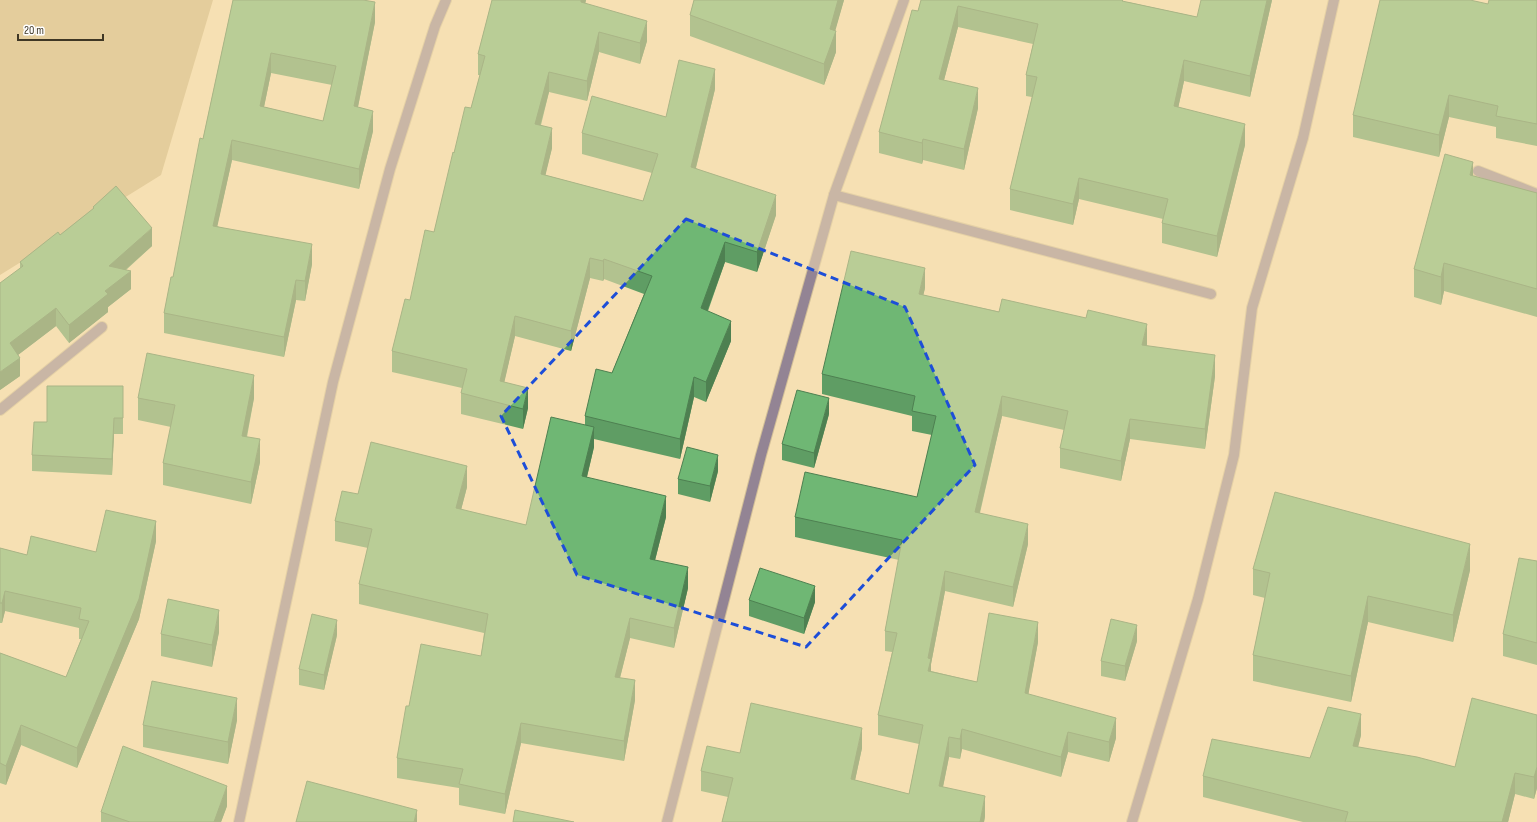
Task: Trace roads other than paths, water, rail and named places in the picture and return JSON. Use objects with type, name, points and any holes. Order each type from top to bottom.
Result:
[{"type":"street","points":[[238,822],[333,382],[390,170],[435,26],[446,0]]},
{"type":"street","points":[[667,822],[761,455],[834,195],[904,0]]},
{"type":"street","points":[[1132,822],[1198,599],[1234,455],[1252,308],[1303,138],[1334,0]]},
{"type":"street","points":[[1478,171],[1537,194]]},
{"type":"street","points":[[834,195],[1211,294]]},
{"type":"street","points":[[0,410],[102,327]]}]
